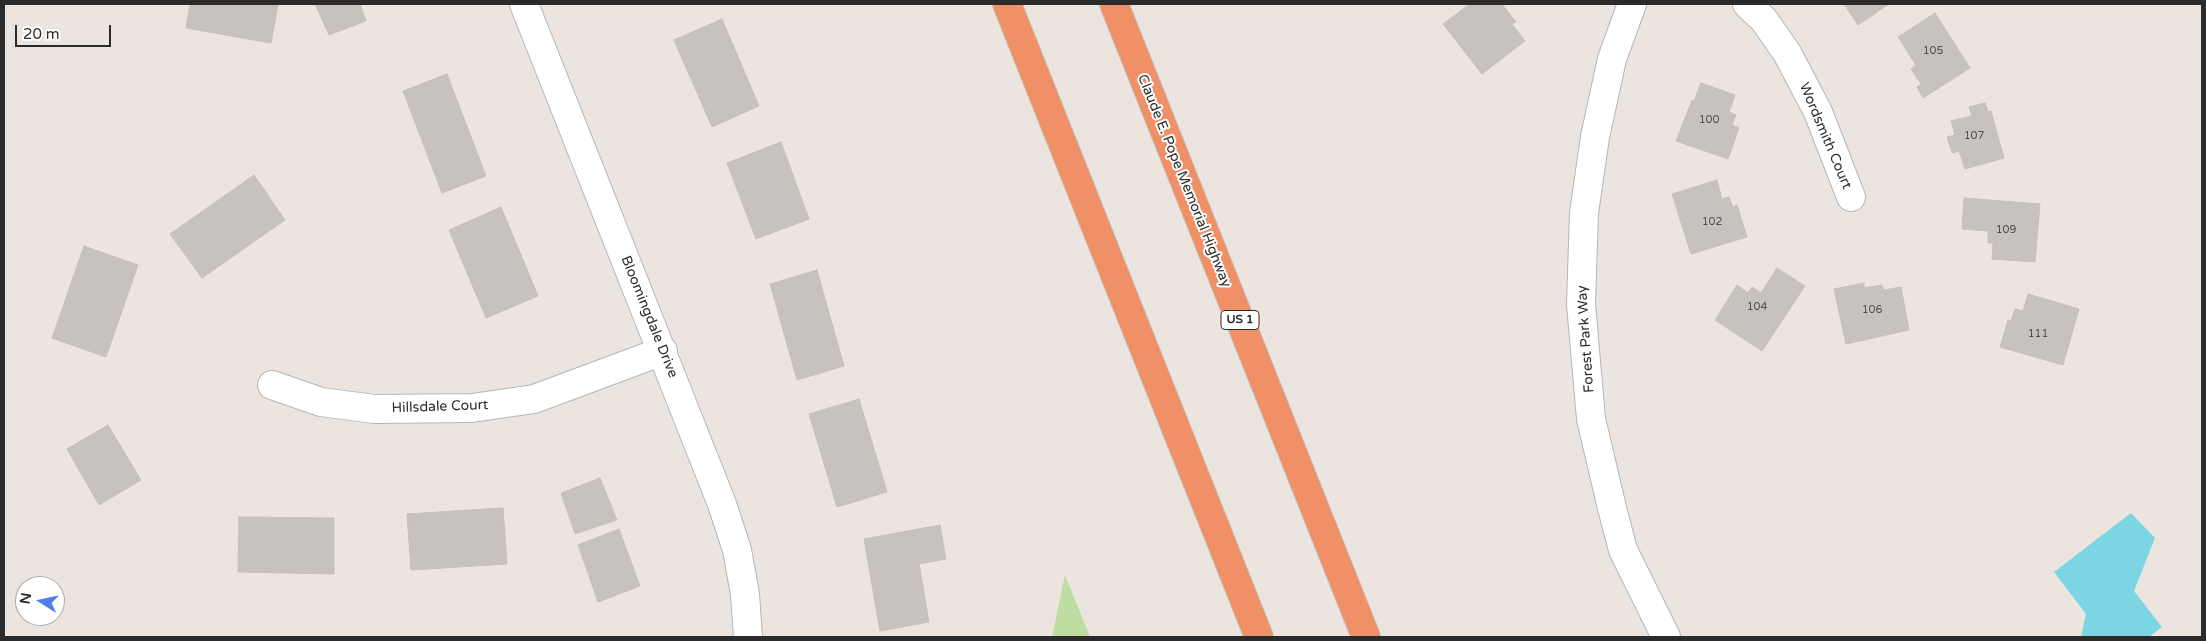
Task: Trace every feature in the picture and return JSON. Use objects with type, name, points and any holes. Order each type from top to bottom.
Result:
[{"type":"highway","points":[[1007,4],[1259,637]]},
{"type":"highway","name":"Claude E. Pope Memorial Highway","points":[[1114,4],[1366,637]]},
{"type":"street","name":"Bloomingdale Drive","points":[[524,4],[722,504],[737,550],[745,594],[748,637]]},
{"type":"street","name":"Forest Park Way","points":[[1632,4],[1612,59],[1595,137],[1584,213],[1581,304],[1591,419],[1612,508],[1624,550],[1666,637]]},
{"type":"street","name":"Wordsmith Court","points":[[1747,4],[1764,20],[1788,53],[1818,112],[1851,197]]},
{"type":"street","name":"Hillsdale Court","points":[[272,385],[321,402],[374,409],[472,408],[534,399],[663,351]]},
{"type":"green space","points":[[1065,575],[1090,637],[1052,637]]},
{"type":"water","points":[[2131,513],[2155,538],[2134,591],[2162,627],[2149,637],[2081,637],[2086,614],[2054,572]]},
{"type":"building","points":[[190,4],[278,4],[271,43],[186,28]]},
{"type":"building","points":[[315,4],[360,4],[366,21],[329,35]]},
{"type":"building","points":[[1470,4],[1502,4],[1516,22],[1512,24],[1525,41],[1482,74],[1443,24]]},
{"type":"building","points":[[1844,4],[1889,4],[1858,25]]},
{"type":"building","points":[[1935,13],[1970,68],[1923,98],[1917,87],[1921,84],[1911,69],[1916,65],[1898,37]]},
{"type":"building","points":[[722,19],[759,106],[712,127],[674,40]]},
{"type":"building","points":[[447,74],[486,176],[442,193],[403,91]]},
{"type":"building","points":[[1701,83],[1735,95],[1729,112],[1736,115],[1732,125],[1739,128],[1728,159],[1676,141],[1692,100],[1694,101]]},
{"type":"building","points":[[1985,103],[1988,112],[1991,111],[2004,158],[1965,169],[1959,151],[1952,153],[1947,137],[1955,135],[1951,121],[1972,116],[1969,107]]},
{"type":"building","points":[[781,142],[809,219],[756,239],[727,163]]},
{"type":"building","points":[[254,175],[285,220],[202,278],[170,234]]},
{"type":"building","points":[[1717,180],[1722,199],[1729,197],[1733,207],[1737,205],[1747,237],[1691,254],[1672,194]]},
{"type":"building","points":[[1964,198],[2040,204],[2035,262],[1992,259],[1993,243],[1988,243],[1988,231],[1962,229]]},
{"type":"building","points":[[501,207],[538,296],[486,318],[449,230]]},
{"type":"building","points":[[84,246],[138,265],[106,357],[52,338]]},
{"type":"building","points":[[1777,268],[1805,286],[1762,351],[1715,320],[1737,285],[1748,293],[1752,287],[1761,293]]},
{"type":"building","points":[[817,270],[844,366],[797,380],[770,284]]},
{"type":"building","points":[[1864,283],[1864,288],[1882,285],[1884,290],[1901,287],[1909,330],[1846,344],[1834,289]]},
{"type":"building","points":[[2028,294],[2079,309],[2063,365],[2000,347],[2008,320],[2011,321],[2015,309],[2023,311]]},
{"type":"building","points":[[859,399],[887,492],[837,507],[809,414]]},
{"type":"building","points":[[108,425],[141,480],[99,505],[67,449]]},
{"type":"building","points":[[600,478],[617,520],[575,534],[561,493]]},
{"type":"building","points":[[503,508],[507,564],[411,570],[407,514]]},
{"type":"building","points":[[239,517],[334,518],[334,574],[238,572]]},
{"type":"building","points":[[940,525],[946,559],[919,564],[929,622],[880,631],[864,539]]},
{"type":"building","points":[[619,529],[640,586],[598,602],[578,545]]}]
